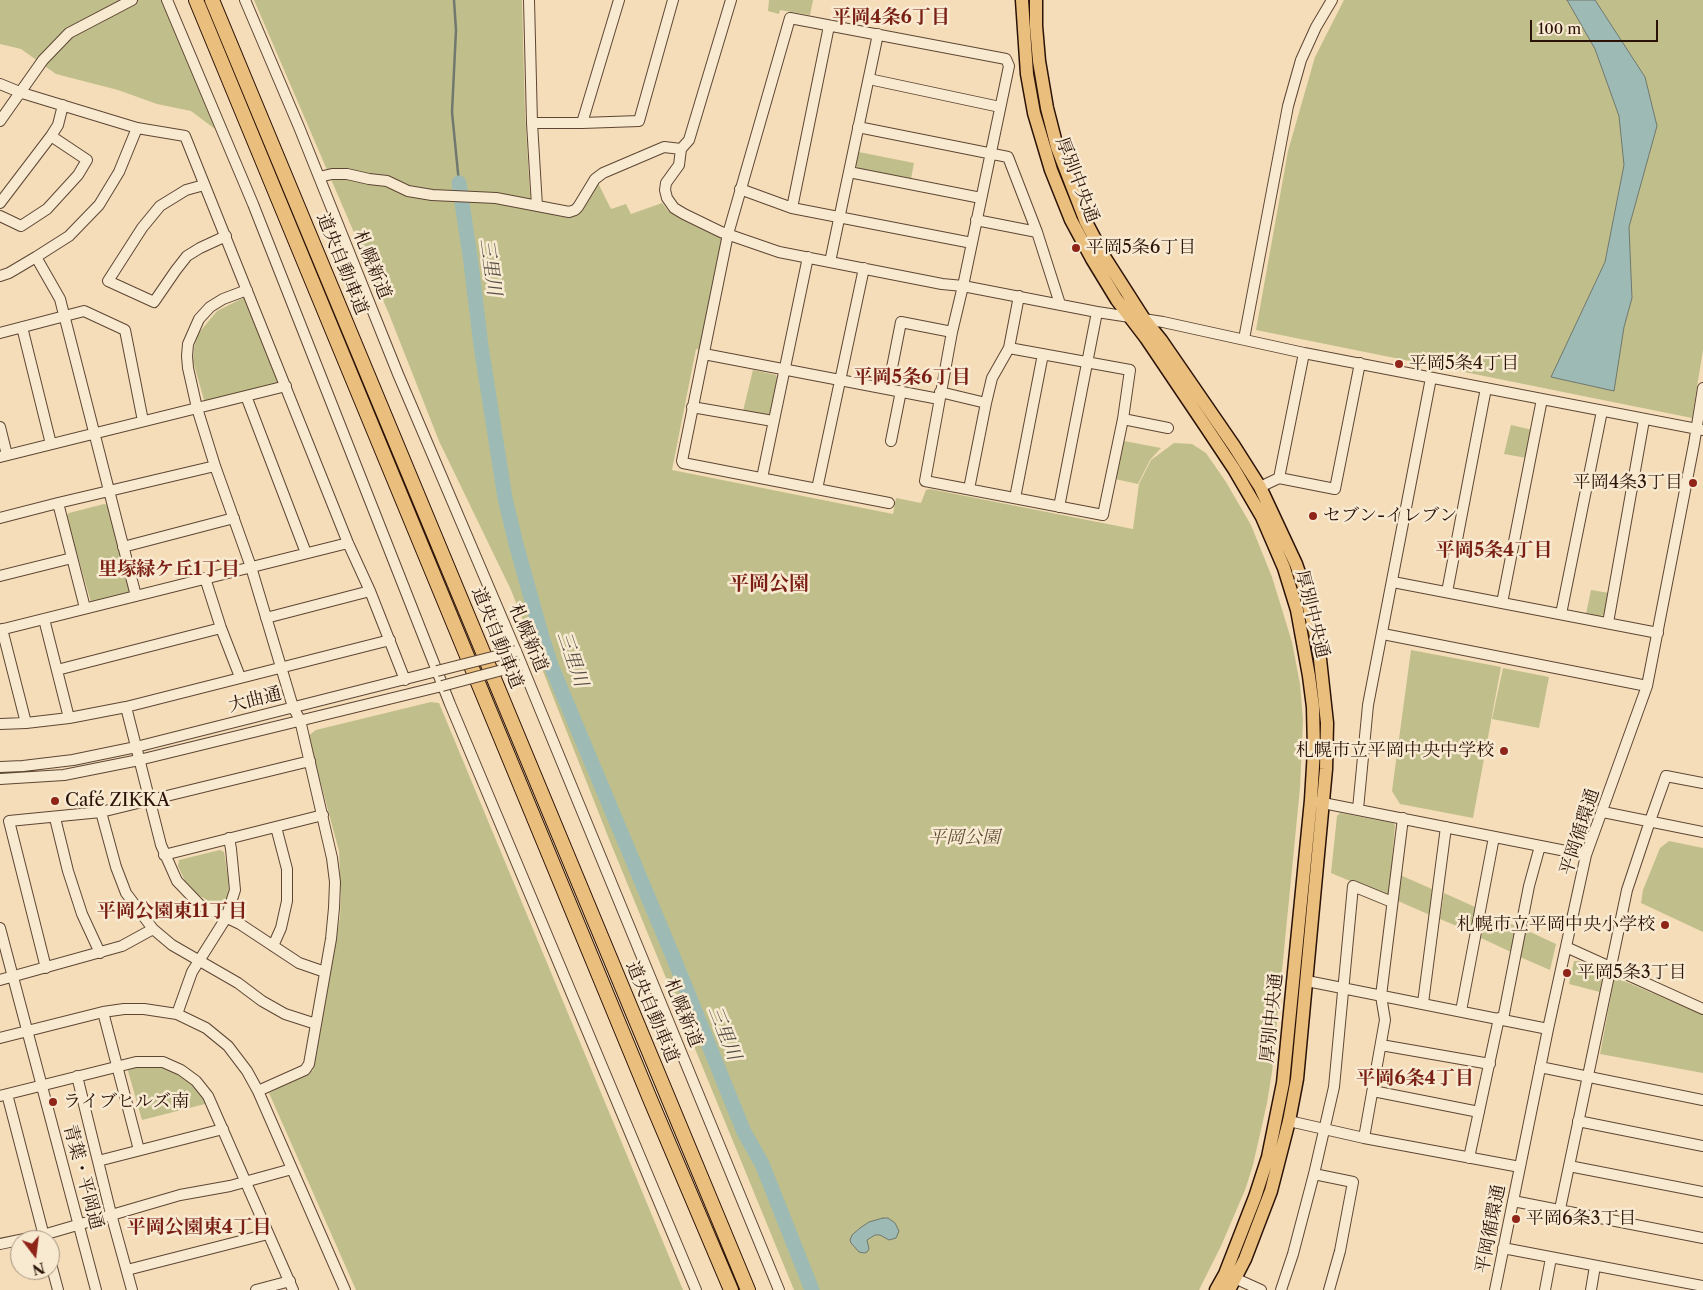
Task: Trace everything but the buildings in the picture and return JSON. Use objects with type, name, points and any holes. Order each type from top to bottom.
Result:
[{"type":"highway","name":"道央自動車道","points":[[196,0],[642,1081],[731,1290]]},
{"type":"highway","name":"道央自動車道","points":[[212,0],[748,1290]]},
{"type":"main road","name":"厚別中央通","points":[[1022,0],[1027,74],[1034,113],[1051,170],[1071,220],[1102,275],[1234,469],[1262,517],[1284,568],[1297,610],[1310,676],[1317,801],[1307,982],[1296,1079],[1289,1121],[1270,1191],[1230,1281],[1216,1290]]},
{"type":"main road","name":"厚別中央通","points":[[1036,0],[1039,61],[1047,108],[1057,147],[1086,222],[1105,258],[1144,319],[1166,347],[1229,438],[1260,487],[1296,564],[1305,590],[1319,650],[1327,724],[1326,769],[1317,801],[1288,1047],[1277,1118],[1268,1157],[1230,1281]]},
{"type":"street","points":[[0,121],[22,93],[43,60],[69,33],[132,0]]},
{"type":"street","points":[[167,0],[253,204],[442,686],[696,1290]]},
{"type":"street","name":"札幌新道","points":[[245,0],[398,374],[516,651],[779,1290]]},
{"type":"street","points":[[529,0],[532,122],[537,206]]},
{"type":"street","points":[[582,123],[619,0]]},
{"type":"street","points":[[532,122],[639,121],[673,0]]},
{"type":"street","points":[[731,0],[689,140],[681,149],[679,165],[666,183],[665,190],[670,203],[684,214],[728,234],[779,252],[942,284],[963,286],[1144,319],[1304,353],[1644,420],[1700,429]]},
{"type":"street","points":[[1244,339],[1288,106],[1301,60],[1316,27],[1332,0]]},
{"type":"street","points":[[889,503],[683,464],[692,407],[728,234],[790,18],[1006,59],[1009,66],[952,332],[925,482],[1103,514],[1130,370],[1009,348]]},
{"type":"street","points":[[792,208],[829,26]]},
{"type":"street","points":[[830,262],[878,34]]},
{"type":"street","points":[[869,79],[1000,107]]},
{"type":"street","points":[[0,84],[22,93],[137,128],[185,136],[405,680]]},
{"type":"street","points":[[0,203],[51,136],[58,125],[63,105]]},
{"type":"street","points":[[858,127],[1008,157],[1037,232],[1060,304]]},
{"type":"street","points":[[0,276],[9,273],[69,236],[99,205],[119,172],[137,128]]},
{"type":"street","points":[[0,216],[21,226],[47,208],[78,175],[87,160],[51,136]]},
{"type":"street","points":[[319,177],[332,174],[347,174],[387,181],[408,191],[450,196],[478,196],[569,212],[575,210],[595,179],[603,173],[664,147],[681,149]]},
{"type":"street","points":[[849,172],[981,198]]},
{"type":"street","points":[[204,184],[186,190],[160,206],[142,228],[108,281],[154,302],[187,256],[226,236]]},
{"type":"street","points":[[740,189],[792,208],[972,243]]},
{"type":"street","points":[[976,220],[1037,232]]},
{"type":"street","points":[[36,257],[54,285],[65,315],[136,596]]},
{"type":"street","points":[[762,478],[808,257]]},
{"type":"street","points":[[817,489],[864,268]]},
{"type":"street","points":[[247,290],[210,307],[199,318],[188,344],[187,356],[196,408],[251,567],[281,667],[300,720],[323,815],[332,858],[334,882],[334,916],[309,1064],[305,1070],[258,1091]]},
{"type":"street","points":[[969,489],[992,378],[1009,348],[1019,296]]},
{"type":"street","points":[[0,333],[84,311],[125,330],[143,421]]},
{"type":"street","points":[[1058,507],[1098,312]]},
{"type":"street","points":[[888,388],[901,322],[952,332]]},
{"type":"street","points":[[22,327],[51,444]]},
{"type":"street","points":[[1279,478],[1304,353]]},
{"type":"street","points":[[704,354],[901,391],[986,403]]},
{"type":"street","points":[[1015,498],[1043,354]]},
{"type":"street","points":[[1260,487],[1279,478],[1335,488],[1360,363]]},
{"type":"street","points":[[1358,809],[1368,705],[1431,378]]},
{"type":"street","points":[[0,427],[3,456],[286,386]]},
{"type":"street","points":[[1447,592],[1486,388]]},
{"type":"street","name":"平岡循環通","points":[[1495,1290],[1548,1028],[1586,855],[1603,812],[1646,686],[1700,429],[1703,388]]},
{"type":"street","points":[[890,441],[901,391]]},
{"type":"street","points":[[246,396],[306,553]]},
{"type":"street","points":[[1502,603],[1542,399]]},
{"type":"street","points":[[692,407],[773,421]]},
{"type":"street","points":[[1561,614],[1602,411]]},
{"type":"street","points":[[1122,419],[1168,428]]},
{"type":"street","points":[[1608,624],[1644,420]]},
{"type":"street","points":[[0,518],[215,466]]},
{"type":"street","points":[[58,503],[85,608]]},
{"type":"street","points":[[123,547],[234,518]]},
{"type":"street","points":[[26,723],[1,629],[348,543]]},
{"type":"street","points":[[0,576],[72,558]]},
{"type":"street","points":[[205,578],[240,678]]},
{"type":"street","points":[[1393,582],[1658,633]]},
{"type":"street","points":[[266,618],[370,591]]},
{"type":"street","points":[[44,619],[69,718]]},
{"type":"street","points":[[57,670],[221,628]]},
{"type":"street","points":[[1383,634],[1646,686]]},
{"type":"street","points":[[0,724],[69,718],[126,707],[390,640]]},
{"type":"street","name":"大曲通","points":[[0,767],[73,760],[136,747],[516,651]]},
{"type":"street","name":"大曲通","points":[[0,779],[64,775],[140,760],[521,665]]},
{"type":"street","points":[[126,707],[164,855],[177,881],[200,904],[240,924],[299,963],[325,972]]},
{"type":"street","points":[[46,968],[9,821],[101,812],[310,761]]},
{"type":"street","points":[[1560,1210],[1627,890],[1650,821],[1666,776],[1703,783]]},
{"type":"street","points":[[1317,801],[1586,855]]},
{"type":"street","points":[[101,812],[116,866],[126,893],[153,929],[172,945],[238,983],[262,1001],[285,1014],[316,1024]]},
{"type":"street","points":[[1603,812],[1703,832]]},
{"type":"street","points":[[164,855],[323,815]]},
{"type":"street","points":[[55,818],[68,871],[79,905],[100,953]]},
{"type":"street","points":[[1364,1138],[1385,1020],[1381,996],[1403,818]]},
{"type":"street","points":[[273,946],[281,928],[287,902],[287,869],[276,827]]},
{"type":"street","points":[[1423,1003],[1446,827]]},
{"type":"street","points":[[1461,1011],[1494,837]]},
{"type":"street","points":[[178,1014],[192,972],[226,918],[235,890],[231,849],[228,838]]},
{"type":"street","points":[[1469,1158],[1529,886],[1540,846]]},
{"type":"street","points":[[1281,1290],[1293,1254],[1314,1174],[1334,1087],[1353,886],[1392,902]]},
{"type":"street","name":"青葉・平岡通","points":[[0,928],[96,1290]]},
{"type":"street","points":[[0,980],[122,946],[153,929]]},
{"type":"street","points":[[1566,947],[1703,1009]]},
{"type":"street","points":[[1307,982],[1548,1028]]},
{"type":"street","points":[[0,1038],[103,1012],[144,1008],[178,1014],[206,1028],[228,1046],[247,1071],[258,1091],[345,1290]]},
{"type":"street","points":[[103,1012],[139,1150]]},
{"type":"street","points":[[1381,1045],[1490,1064]]},
{"type":"street","points":[[42,1230],[4,1095],[136,1062],[163,1062],[181,1070],[196,1081],[208,1096],[292,1286],[256,1290]]},
{"type":"street","points":[[1540,1068],[1703,1100]]},
{"type":"street","points":[[77,1076],[132,1290]]},
{"type":"street","points":[[1373,1091],[1479,1112]]},
{"type":"street","points":[[1289,1121],[1364,1138],[1520,1167]]},
{"type":"street","points":[[1578,1121],[1703,1146]]},
{"type":"street","points":[[98,1161],[223,1129]]},
{"type":"street","points":[[1569,1166],[1703,1192]]},
{"type":"street","points":[[60,1232],[111,1214],[180,1195],[245,1182],[292,1169]]},
{"type":"street","points":[[1314,1174],[1353,1182],[1340,1252],[1329,1290]]},
{"type":"street","points":[[1513,1201],[1703,1238]]},
{"type":"street","points":[[127,1270],[268,1234]]},
{"type":"street","points":[[1503,1248],[1703,1286]]},
{"type":"street","points":[[1545,1290],[1551,1258]]},
{"type":"street","points":[[1591,1290],[1595,1266]]},
{"type":"street","points":[[1230,1281],[1261,1290]]},
{"type":"green space","points":[[0,0],[162,0],[202,89],[215,129],[191,111],[157,104],[118,90],[56,74],[21,49],[0,44]]},
{"type":"green space","name":"平岡公園","points":[[254,0],[522,0],[525,114],[531,210],[559,216],[577,214],[583,208],[598,183],[611,209],[626,204],[631,214],[662,203],[668,211],[722,236],[722,245],[702,350],[696,349],[672,470],[893,514],[896,498],[921,503],[926,490],[930,489],[1133,529],[1139,484],[1151,460],[1174,443],[1192,444],[1206,453],[1226,482],[1251,525],[1272,577],[1292,642],[1300,684],[1303,720],[1300,788],[1272,1072],[1267,1103],[1253,1165],[1245,1190],[1221,1246],[1199,1290],[794,1290],[609,839],[511,590],[439,441],[389,314]]},
{"type":"green space","points":[[769,0],[813,0],[810,15],[780,10],[779,14],[768,11]]},
{"type":"green space","points":[[1344,0],[1703,0],[1703,350],[1692,418],[1256,330],[1288,151],[1315,57]]},
{"type":"green space","points":[[859,152],[914,163],[911,179],[858,169],[856,165]]},
{"type":"green space","points":[[243,298],[247,299],[279,381],[204,400],[193,361],[198,334],[217,311]]},
{"type":"green space","points":[[753,370],[776,375],[777,378],[770,413],[767,415],[743,411]]},
{"type":"green space","points":[[1511,425],[1533,430],[1527,458],[1504,454]]},
{"type":"green space","points":[[1124,441],[1161,448],[1150,460],[1138,484],[1115,479]]},
{"type":"green space","points":[[104,504],[108,505],[130,592],[91,602],[66,516],[69,513]]},
{"type":"green space","points":[[1591,590],[1609,593],[1605,614],[1601,616],[1586,614]]},
{"type":"green space","points":[[1411,650],[1501,667],[1473,818],[1400,804],[1392,791]]},
{"type":"green space","points":[[1503,668],[1549,677],[1539,728],[1492,719]]},
{"type":"green space","points":[[431,702],[439,703],[683,1290],[356,1290],[269,1093],[313,1070],[340,917],[339,851],[308,736],[316,730]]},
{"type":"green space","points":[[1340,813],[1393,823],[1395,825],[1389,894],[1386,896],[1331,873],[1337,816]]},
{"type":"green space","points":[[1669,841],[1703,848],[1703,932],[1641,903],[1643,890],[1660,848]]},
{"type":"green space","points":[[220,850],[224,852],[228,878],[229,894],[224,908],[198,895],[185,881],[178,866],[179,860]]},
{"type":"green space","points":[[1400,875],[1432,889],[1430,915],[1398,901]]},
{"type":"green space","points":[[1444,893],[1475,907],[1471,932],[1440,919]]},
{"type":"green space","points":[[1485,913],[1516,926],[1511,952],[1481,938]]},
{"type":"green space","points":[[1526,930],[1556,944],[1550,970],[1520,957]]},
{"type":"green space","points":[[1574,961],[1579,961],[1603,972],[1600,992],[1569,984]]},
{"type":"green space","points":[[1617,978],[1703,1015],[1703,1073],[1600,1054],[1614,980]]},
{"type":"green space","points":[[166,1066],[191,1080],[209,1103],[142,1120],[128,1071],[130,1067]]},
{"type":"water","points":[[1567,0],[1595,0],[1645,77],[1657,126],[1629,227],[1632,298],[1624,327],[1614,391],[1551,377],[1605,262],[1624,165],[1619,116],[1595,49]]},
{"type":"water","points":[[888,1218],[895,1223],[899,1231],[896,1238],[889,1240],[880,1235],[875,1235],[867,1240],[869,1249],[867,1252],[859,1252],[851,1243],[852,1235],[869,1222]]},
{"type":"waterway","name":"三里川","points":[[454,0],[456,30],[452,112],[459,183]]},
{"type":"waterway","name":"三里川","points":[[459,183],[481,346],[505,498],[542,637],[552,668],[744,1132],[762,1164],[812,1290]]},
{"type":"place","name":"平岡5条6丁目","points":[[1076,248]]},
{"type":"place","name":"平岡5条4丁目","points":[[1399,364]]},
{"type":"place","name":"平岡4条3丁目","points":[[1693,483]]},
{"type":"place","name":"セブン-イレブン","points":[[1313,516]]},
{"type":"place","name":"札幌市立平岡中央中学校","points":[[1504,751]]},
{"type":"place","name":"Café ZIKKA","points":[[55,801]]},
{"type":"place","name":"札幌市立平岡中央小学校","points":[[1665,925]]},
{"type":"place","name":"平岡5条3丁目","points":[[1567,973]]},
{"type":"place","name":"ライブヒルズ南","points":[[53,1102]]},
{"type":"place","name":"平岡6条3丁目","points":[[1516,1219]]},
{"type":"district","name":"平岡4条6丁目","points":[[891,18]]},
{"type":"district","name":"平岡5条6丁目","points":[[912,378]]},
{"type":"district","name":"平岡5条4丁目","points":[[1494,551]]},
{"type":"district","name":"里塚緑ケ丘1丁目","points":[[169,570]]},
{"type":"district","name":"平岡公園","points":[[769,584]]},
{"type":"district","name":"平岡公園東11丁目","points":[[172,912]]},
{"type":"district","name":"平岡6条4丁目","points":[[1415,1079]]},
{"type":"district","name":"平岡公園東4丁目","points":[[199,1228]]}]
